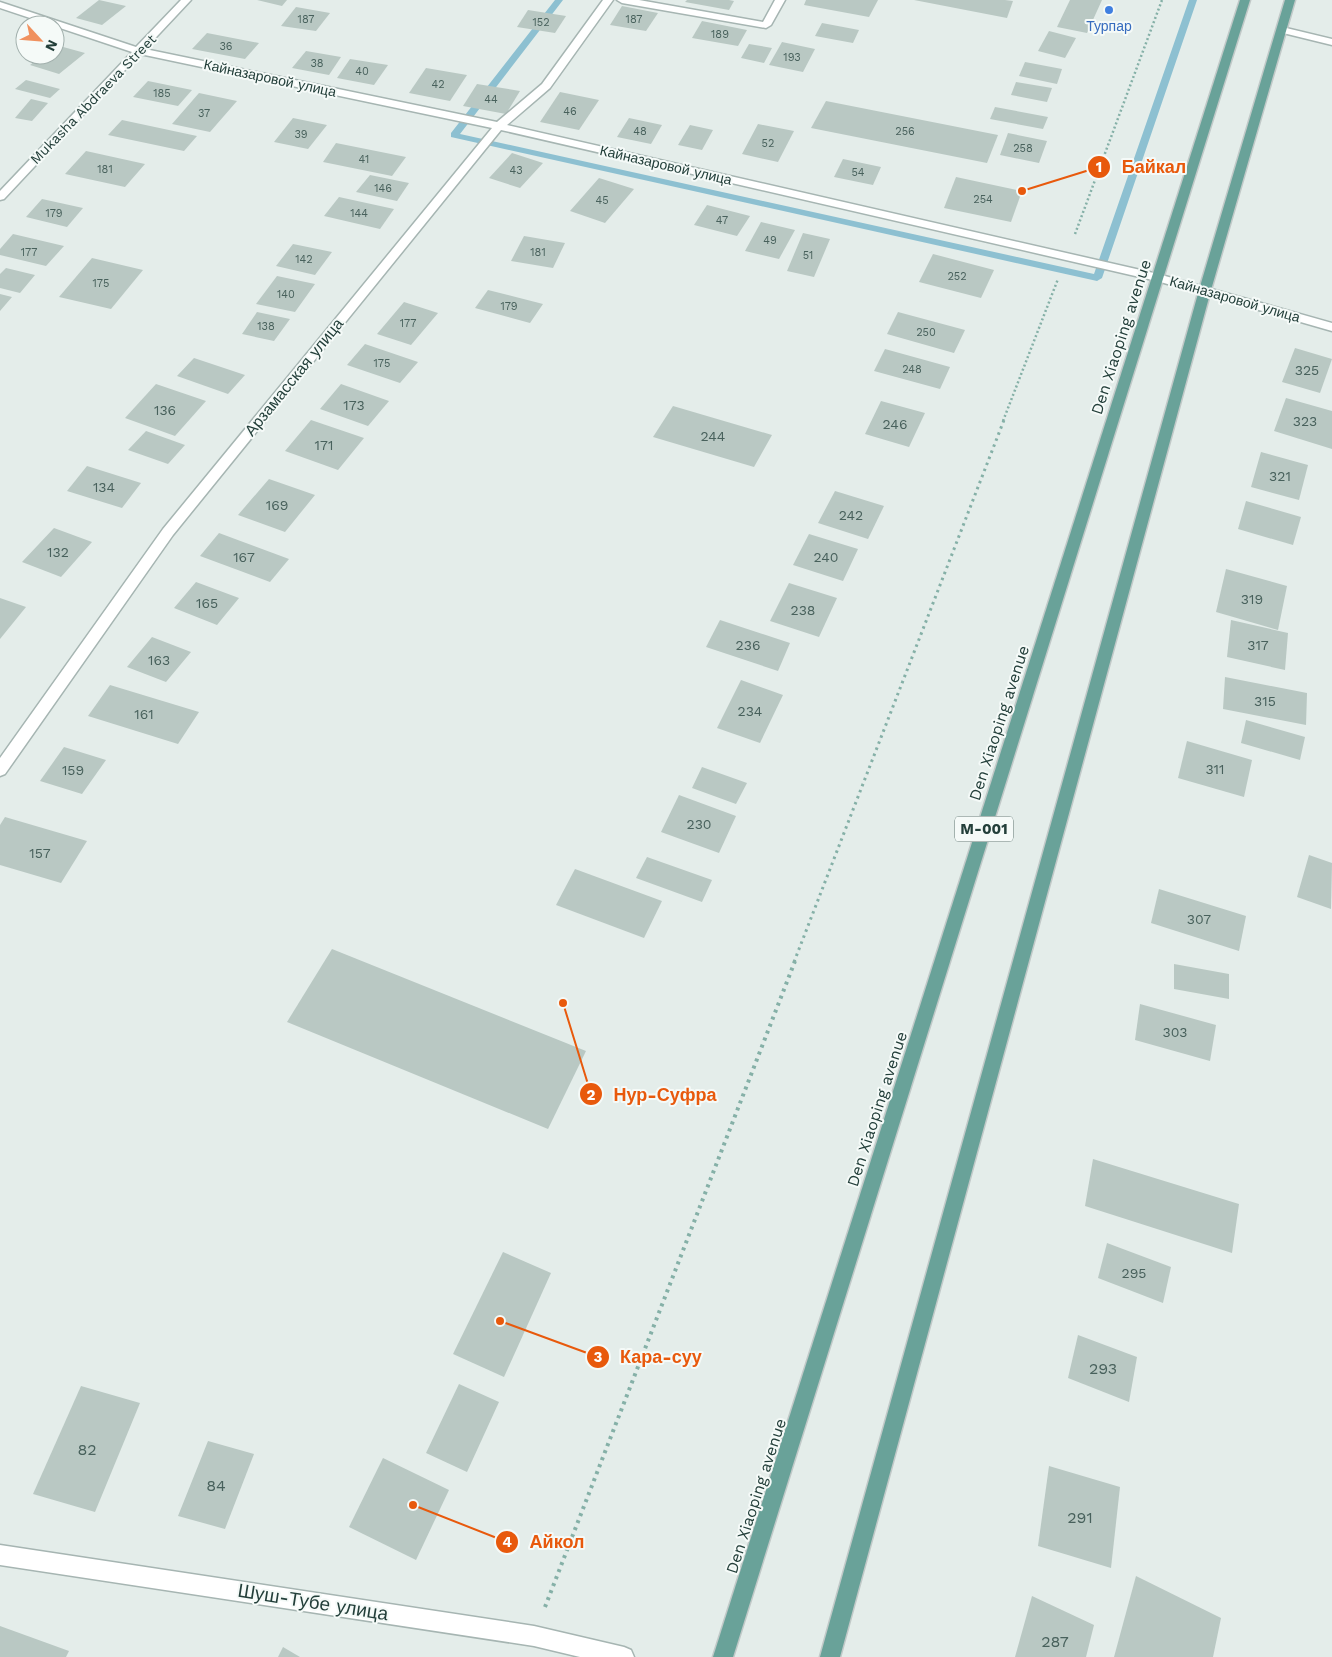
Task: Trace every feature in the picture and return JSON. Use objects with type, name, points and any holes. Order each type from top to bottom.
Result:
[{"type":"main road","name":"Den Xiaoping avenue","points":[[723,1657],[1245,0]]},
{"type":"main road","points":[[830,1657],[1205,290],[1290,0]]},
{"type":"street","name":"Mukasha Abdraeva Street","points":[[0,197],[186,0]]},
{"type":"street","name":"Арзамасская улица","points":[[0,770],[168,532],[499,126],[546,86],[608,0]]},
{"type":"street","points":[[622,0],[766,25],[780,0]]},
{"type":"street","name":"Кайназаровой улица","points":[[0,5],[139,51],[499,126],[1158,278],[1332,327]]},
{"type":"street","points":[[1282,30],[1332,42]]},
{"type":"street","name":"Шуш-Тубе улица","points":[[0,1555],[534,1636],[624,1657]]},
{"type":"path","points":[[534,1636],[1066,257],[1162,0]]},
{"type":"building","points":[[99,0],[126,6],[102,25],[76,18]]},
{"type":"building","points":[[257,0],[287,0],[282,6]]},
{"type":"building","points":[[687,0],[734,1],[729,10],[685,2]]},
{"type":"building","points":[[806,0],[878,0],[869,17],[804,5]]},
{"type":"building","points":[[914,0],[1005,0],[1013,1],[1007,18]]},
{"type":"building","points":[[1070,0],[1102,0],[1087,33],[1057,27]]},
{"type":"building","points":[[622,6],[658,13],[646,31],[610,25]]},
{"type":"building","points":[[296,7],[330,13],[316,31],[281,26]]},
{"type":"building","points":[[528,10],[566,16],[555,33],[517,27]]},
{"type":"building","points":[[702,21],[747,30],[738,46],[692,38]]},
{"type":"building","points":[[822,23],[859,30],[853,43],[815,36]]},
{"type":"building","points":[[1049,31],[1076,38],[1065,58],[1038,51]]},
{"type":"building","points":[[207,33],[259,43],[245,59],[192,49]]},
{"type":"building","points":[[782,42],[815,49],[803,72],[769,65]]},
{"type":"building","points":[[749,44],[772,48],[764,63],[741,58]]},
{"type":"building","points":[[65,47],[85,53],[59,74],[30,65],[65,65]]},
{"type":"building","points":[[306,51],[341,57],[329,75],[292,68]]},
{"type":"building","points":[[350,59],[388,65],[374,85],[337,78]]},
{"type":"building","points":[[1025,62],[1062,69],[1057,84],[1019,76]]},
{"type":"building","points":[[426,68],[467,75],[450,101],[409,93]]},
{"type":"building","points":[[26,80],[60,89],[50,98],[15,89]]},
{"type":"building","points":[[148,81],[192,90],[178,106],[133,97]]},
{"type":"building","points":[[1016,82],[1052,88],[1047,102],[1011,95]]},
{"type":"building","points":[[477,84],[520,91],[506,114],[463,106]]},
{"type":"building","points":[[560,92],[599,100],[579,130],[540,122]]},
{"type":"building","points":[[199,93],[237,101],[210,132],[172,124]]},
{"type":"building","points":[[31,99],[48,103],[32,121],[15,118]]},
{"type":"building","points":[[826,101],[998,135],[987,163],[811,128]]},
{"type":"building","points":[[995,107],[1048,117],[1043,129],[990,119]]},
{"type":"building","points":[[293,118],[327,125],[308,149],[274,142]]},
{"type":"building","points":[[629,118],[662,125],[651,144],[617,137]]},
{"type":"building","points":[[122,120],[197,136],[184,151],[108,135]]},
{"type":"building","points":[[758,124],[794,131],[778,162],[742,154]]},
{"type":"building","points":[[690,125],[713,130],[702,150],[678,145]]},
{"type":"building","points":[[1008,133],[1047,141],[1039,163],[1000,155]]},
{"type":"building","points":[[336,143],[406,157],[392,176],[323,162]]},
{"type":"building","points":[[86,151],[145,164],[125,187],[65,174]]},
{"type":"building","points":[[512,153],[543,163],[520,188],[489,178]]},
{"type":"building","points":[[843,159],[881,167],[873,185],[834,177]]},
{"type":"building","points":[[370,175],[409,183],[397,201],[356,192]]},
{"type":"building","points":[[956,177],[1022,191],[1011,222],[944,208]]},
{"type":"building","points":[[599,178],[634,189],[605,223],[570,211]]},
{"type":"building","points":[[339,197],[394,209],[380,229],[324,216]]},
{"type":"building","points":[[42,199],[83,208],[67,227],[26,217]]},
{"type":"building","points":[[707,205],[750,216],[737,236],[694,225]]},
{"type":"building","points":[[761,222],[795,230],[779,259],[745,251]]},
{"type":"building","points":[[803,233],[830,239],[814,277],[787,271]]},
{"type":"building","points":[[13,234],[64,246],[46,266],[0,255],[0,249]]},
{"type":"building","points":[[524,236],[565,243],[553,268],[511,261]]},
{"type":"building","points":[[293,244],[332,252],[315,275],[276,266]]},
{"type":"building","points":[[933,254],[994,270],[981,298],[919,282]]},
{"type":"building","points":[[92,258],[143,270],[111,309],[59,297]]},
{"type":"building","points":[[6,268],[35,275],[20,293],[0,288],[0,274]]},
{"type":"building","points":[[277,276],[315,284],[295,312],[256,304]]},
{"type":"building","points":[[488,290],[543,304],[530,323],[475,308]]},
{"type":"building","points":[[0,294],[12,297],[0,311]]},
{"type":"building","points":[[404,302],[438,313],[411,345],[377,334]]},
{"type":"building","points":[[257,312],[290,319],[274,341],[242,334]]},
{"type":"building","points":[[898,312],[965,330],[954,353],[887,334]]},
{"type":"building","points":[[365,344],[418,362],[400,383],[347,365]]},
{"type":"building","points":[[1295,348],[1332,359],[1320,393],[1282,382]]},
{"type":"building","points":[[885,349],[950,367],[940,389],[874,371]]},
{"type":"building","points":[[194,358],[245,375],[228,394],[177,376]]},
{"type":"building","points":[[156,384],[206,401],[175,436],[125,418]]},
{"type":"building","points":[[341,384],[389,401],[368,426],[320,409]]},
{"type":"building","points":[[1286,398],[1332,411],[1332,449],[1274,431]]},
{"type":"building","points":[[881,401],[925,413],[909,447],[865,434]]},
{"type":"building","points":[[673,406],[772,435],[754,467],[653,437]]},
{"type":"building","points":[[311,420],[364,438],[338,470],[285,451]]},
{"type":"building","points":[[146,431],[185,445],[168,464],[128,450]]},
{"type":"building","points":[[1261,452],[1308,465],[1299,500],[1251,487]]},
{"type":"building","points":[[87,466],[141,483],[122,508],[67,491]]},
{"type":"building","points":[[269,479],[315,495],[285,532],[238,515]]},
{"type":"building","points":[[835,491],[884,506],[868,539],[818,523]]},
{"type":"building","points":[[1246,501],[1301,517],[1293,545],[1238,529]]},
{"type":"building","points":[[54,528],[92,542],[61,577],[22,562]]},
{"type":"building","points":[[219,533],[289,559],[270,582],[200,556]]},
{"type":"building","points":[[809,534],[858,549],[843,581],[793,565]]},
{"type":"building","points":[[1226,569],[1287,586],[1278,630],[1216,612]]},
{"type":"building","points":[[196,582],[239,598],[217,625],[174,608]]},
{"type":"building","points":[[789,583],[837,598],[819,637],[770,621]]},
{"type":"building","points":[[0,598],[26,607],[0,639]]},
{"type":"building","points":[[720,620],[790,643],[778,671],[706,647]]},
{"type":"building","points":[[1231,620],[1288,633],[1285,670],[1227,657]]},
{"type":"building","points":[[152,637],[191,652],[166,682],[127,667]]},
{"type":"building","points":[[1225,677],[1307,693],[1306,725],[1223,709]]},
{"type":"building","points":[[741,680],[783,695],[760,743],[717,728]]},
{"type":"building","points":[[110,685],[199,712],[178,744],[88,716]]},
{"type":"building","points":[[1246,720],[1305,737],[1300,760],[1241,743]]},
{"type":"building","points":[[1187,741],[1252,760],[1244,797],[1178,778]]},
{"type":"building","points":[[64,747],[106,760],[82,794],[40,781]]},
{"type":"building","points":[[702,767],[747,783],[736,804],[692,788]]},
{"type":"building","points":[[679,795],[736,816],[719,853],[661,832]]},
{"type":"building","points":[[5,817],[87,841],[61,883],[0,865],[0,825]]},
{"type":"building","points":[[1309,855],[1332,863],[1331,909],[1297,897]]},
{"type":"building","points":[[647,857],[712,880],[702,902],[636,878]]},
{"type":"building","points":[[575,869],[662,901],[644,938],[556,905]]},
{"type":"building","points":[[1159,889],[1246,916],[1239,951],[1151,923]]},
{"type":"building","points":[[332,949],[586,1051],[548,1129],[287,1022]]},
{"type":"building","points":[[1174,964],[1229,974],[1229,999],[1174,989]]},
{"type":"building","points":[[1140,1004],[1216,1025],[1210,1061],[1135,1040]]},
{"type":"building","points":[[1093,1159],[1239,1204],[1232,1253],[1085,1206]]},
{"type":"building","points":[[1107,1243],[1171,1267],[1163,1303],[1098,1278]]},
{"type":"building","points":[[503,1252],[551,1273],[504,1377],[453,1354]]},
{"type":"building","points":[[1078,1335],[1137,1357],[1129,1402],[1068,1378]]},
{"type":"building","points":[[459,1384],[499,1402],[467,1472],[426,1453]]},
{"type":"building","points":[[81,1386],[140,1403],[95,1512],[33,1494]]},
{"type":"building","points":[[208,1441],[254,1454],[225,1529],[178,1516]]},
{"type":"building","points":[[383,1458],[449,1490],[416,1560],[349,1527]]},
{"type":"building","points":[[1049,1466],[1120,1487],[1111,1568],[1038,1546]]},
{"type":"building","points":[[1136,1576],[1221,1618],[1213,1657],[1114,1657]]},
{"type":"building","points":[[1032,1596],[1094,1625],[1086,1657],[1015,1657]]},
{"type":"building","points":[[0,1626],[69,1651],[66,1657],[0,1657]]},
{"type":"building","points":[[283,1647],[300,1657],[278,1657]]},
{"type":"waterway","points":[[559,0],[454,135],[1097,278],[1193,0]]},
{"type":"place","name":"Турпар","points":[[1109,10]]},
{"type":"place","name":"Байкал","points":[[1022,191]]},
{"type":"place","name":"Нур-Суфра","points":[[563,1003]]},
{"type":"place","name":"Кара-суу","points":[[500,1321]]},
{"type":"place","name":"Айкол","points":[[413,1505]]}]
